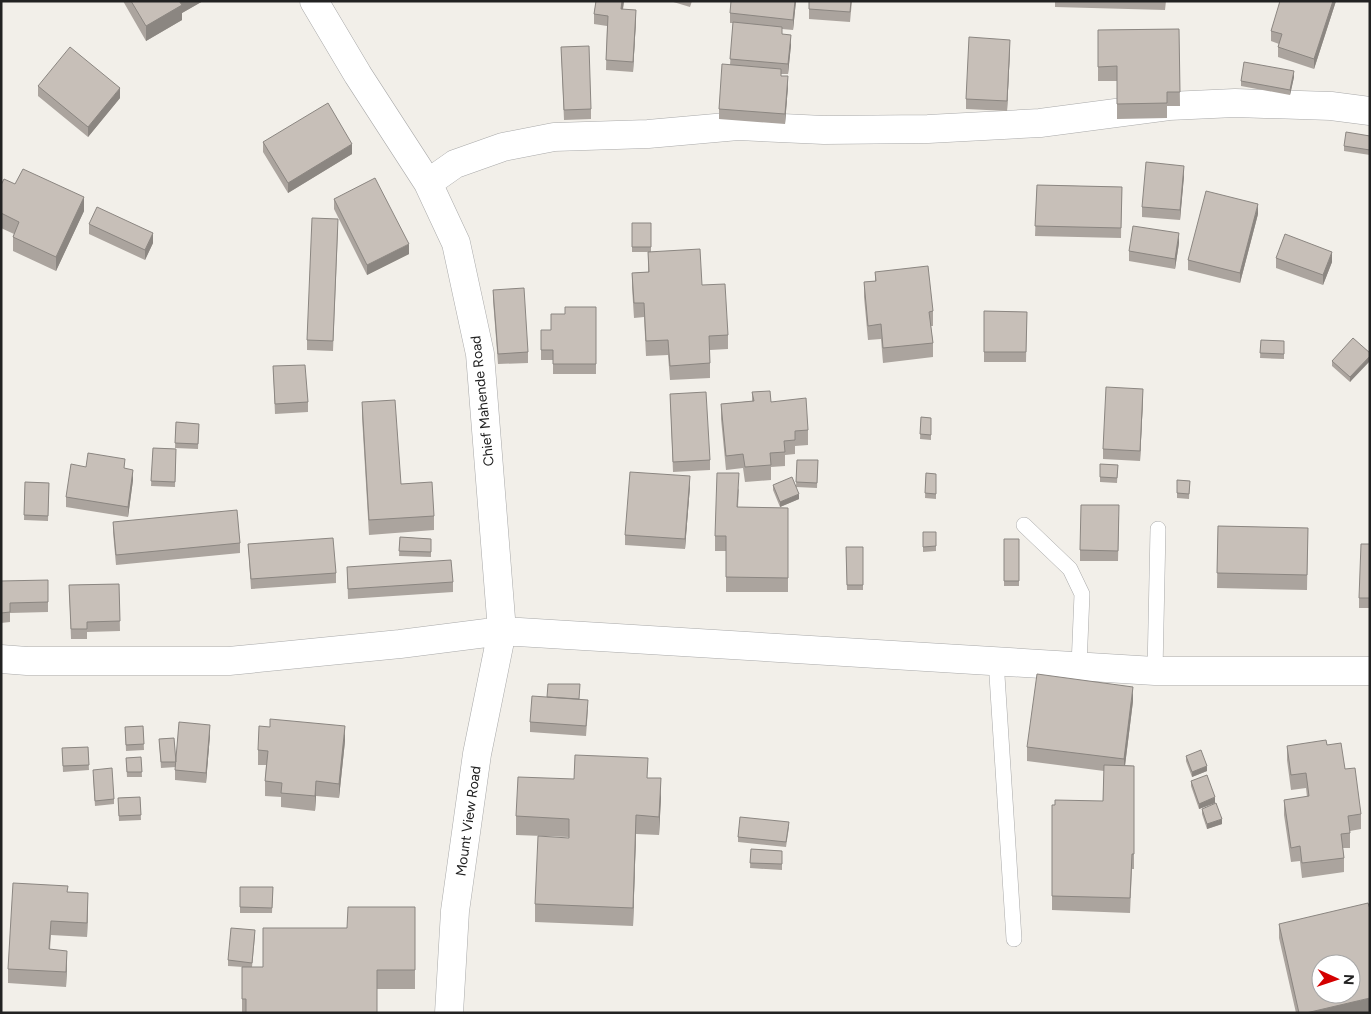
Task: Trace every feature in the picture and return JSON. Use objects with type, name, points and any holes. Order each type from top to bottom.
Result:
[{"type":"street","name":"Chief Mahende Road","points":[[314,1],[358,75],[428,182],[456,243],[480,354],[502,631]]},
{"type":"street","points":[[428,182],[455,164],[503,146],[554,137],[648,134],[738,126],[824,130],[1040,123],[1169,106],[1235,103],[1332,106],[1370,111]]},
{"type":"street","points":[[1,659],[27,661],[229,661],[400,644],[502,631],[1156,671],[1370,672]]},
{"type":"street","name":"Mount View Road","points":[[449,1013],[455,911],[467,823],[477,754],[502,631]]},
{"type":"lane","points":[[1024,525],[1070,569],[1082,594],[1079,666]]},
{"type":"lane","points":[[1156,671],[1158,529]]},
{"type":"lane","points":[[996,660],[1014,939]]},
{"type":"building","points":[[131,1],[179,1],[182,5],[146,26]]},
{"type":"building","points":[[596,1],[622,1],[621,9],[636,10],[633,62],[606,60],[608,16],[594,14]]},
{"type":"building","points":[[731,1],[795,1],[793,20],[730,13]]},
{"type":"building","points":[[809,1],[851,1],[850,12],[809,9]]},
{"type":"building","points":[[1280,1],[1333,1],[1314,59],[1278,47],[1282,34],[1271,31]]},
{"type":"building","points":[[733,22],[782,27],[782,34],[791,35],[788,64],[730,59]]},
{"type":"building","points":[[1179,29],[1180,92],[1167,92],[1167,103],[1117,104],[1117,66],[1098,67],[1098,30]]},
{"type":"building","points":[[969,37],[1010,40],[1007,101],[966,99]]},
{"type":"building","points":[[589,46],[591,109],[564,110],[561,47]]},
{"type":"building","points":[[70,47],[120,88],[88,127],[38,86]]},
{"type":"building","points":[[1244,62],[1294,71],[1290,90],[1241,81]]},
{"type":"building","points":[[722,64],[781,69],[781,76],[788,76],[785,114],[719,109]]},
{"type":"building","points":[[328,103],[352,144],[288,183],[263,142]]},
{"type":"building","points":[[1346,132],[1370,136],[1370,150],[1344,146]]},
{"type":"building","points":[[1146,162],[1184,166],[1180,210],[1142,207]]},
{"type":"building","points":[[23,169],[84,197],[56,257],[13,237],[19,222],[1,213],[1,185],[4,179],[15,184]]},
{"type":"building","points":[[375,178],[409,244],[367,265],[334,199]]},
{"type":"building","points":[[1037,185],[1122,187],[1121,228],[1035,226]]},
{"type":"building","points":[[1206,191],[1258,204],[1240,273],[1188,260]]},
{"type":"building","points":[[97,207],[153,233],[145,250],[89,224]]},
{"type":"building","points":[[312,218],[338,219],[333,341],[307,340]]},
{"type":"building","points":[[632,223],[651,223],[651,247],[632,247]]},
{"type":"building","points":[[1133,226],[1179,233],[1175,259],[1129,251]]},
{"type":"building","points":[[1285,234],[1332,252],[1323,275],[1276,258]]},
{"type":"building","points":[[700,249],[702,285],[725,284],[728,335],[709,336],[710,363],[670,366],[668,340],[646,341],[644,303],[634,303],[632,273],[649,272],[648,252]]},
{"type":"building","points":[[928,266],[933,311],[929,312],[933,343],[883,348],[881,324],[868,326],[864,282],[876,281],[875,272]]},
{"type":"building","points":[[524,288],[528,352],[498,354],[493,290]]},
{"type":"building","points":[[565,307],[596,307],[596,364],[553,364],[553,350],[541,350],[541,330],[551,330],[551,314],[565,314]]},
{"type":"building","points":[[984,311],[1027,312],[1026,352],[984,352]]},
{"type":"building","points":[[1353,338],[1370,353],[1370,356],[1350,377],[1332,361]]},
{"type":"building","points":[[1261,340],[1284,341],[1284,354],[1260,353]]},
{"type":"building","points":[[305,365],[308,402],[275,404],[273,366]]},
{"type":"building","points":[[1106,387],[1143,389],[1140,451],[1103,449]]},
{"type":"building","points":[[770,391],[771,402],[806,398],[808,430],[795,431],[795,440],[784,441],[785,452],[770,453],[771,465],[745,467],[743,454],[726,456],[721,404],[754,401],[752,392]]},
{"type":"building","points":[[706,392],[710,460],[673,462],[670,394]]},
{"type":"building","points":[[395,400],[401,484],[432,482],[434,516],[369,520],[362,402]]},
{"type":"building","points":[[921,417],[931,418],[931,435],[920,434]]},
{"type":"building","points":[[176,422],[199,424],[198,444],[175,443]]},
{"type":"building","points":[[153,448],[176,449],[175,482],[151,481]]},
{"type":"building","points":[[88,453],[125,459],[124,468],[133,470],[128,507],[66,497],[71,464],[86,467]]},
{"type":"building","points":[[797,460],[818,460],[817,483],[796,482]]},
{"type":"building","points":[[1100,464],[1118,465],[1117,478],[1100,477]]},
{"type":"building","points":[[630,472],[690,476],[685,539],[625,535]]},
{"type":"building","points":[[717,473],[739,473],[737,507],[788,508],[788,578],[726,577],[726,536],[715,536]]},
{"type":"building","points":[[926,473],[936,474],[936,494],[925,493]]},
{"type":"building","points":[[792,477],[799,494],[780,502],[773,485]]},
{"type":"building","points":[[1177,480],[1190,481],[1189,494],[1177,493]]},
{"type":"building","points":[[25,482],[49,483],[48,516],[24,515]]},
{"type":"building","points":[[1081,505],[1119,505],[1118,551],[1080,550]]},
{"type":"building","points":[[237,510],[240,543],[116,555],[113,522]]},
{"type":"building","points":[[1218,526],[1308,528],[1307,575],[1217,573]]},
{"type":"building","points":[[923,532],[936,532],[936,546],[923,547]]},
{"type":"building","points":[[400,537],[431,539],[431,552],[399,551]]},
{"type":"building","points":[[333,538],[336,573],[251,579],[248,544]]},
{"type":"building","points":[[1004,539],[1019,539],[1019,581],[1004,581]]},
{"type":"building","points":[[1361,544],[1370,544],[1370,598],[1359,598]]},
{"type":"building","points":[[846,547],[863,547],[863,585],[847,585]]},
{"type":"building","points":[[451,560],[453,582],[348,589],[347,567]]},
{"type":"building","points":[[48,580],[48,602],[10,603],[10,612],[1,613],[1,581]]},
{"type":"building","points":[[119,584],[120,621],[87,622],[87,629],[71,629],[69,585]]},
{"type":"building","points":[[1037,674],[1133,687],[1124,759],[1027,747]]},
{"type":"building","points":[[548,684],[580,684],[579,699],[547,697]]},
{"type":"building","points":[[532,696],[588,700],[586,726],[530,722]]},
{"type":"building","points":[[270,719],[345,726],[339,784],[316,781],[315,796],[281,793],[282,783],[265,781],[268,751],[258,750],[259,726],[270,727]]},
{"type":"building","points":[[179,722],[210,725],[206,773],[175,770]]},
{"type":"building","points":[[143,726],[144,744],[126,745],[125,727]]},
{"type":"building","points":[[174,738],[176,762],[161,762],[159,739]]},
{"type":"building","points":[[1326,740],[1327,745],[1341,743],[1345,769],[1355,768],[1361,814],[1348,816],[1350,833],[1341,834],[1344,858],[1302,863],[1300,846],[1291,848],[1284,800],[1309,796],[1306,773],[1291,775],[1287,746]]},
{"type":"building","points":[[88,747],[89,765],[63,766],[62,748]]},
{"type":"building","points":[[1201,750],[1207,766],[1192,772],[1186,756]]},
{"type":"building","points":[[575,755],[648,758],[647,778],[661,778],[659,817],[636,815],[633,908],[535,904],[538,836],[569,838],[569,819],[516,816],[518,777],[574,779]]},
{"type":"building","points":[[141,757],[142,772],[127,772],[126,758]]},
{"type":"building","points":[[1104,765],[1134,766],[1134,854],[1132,854],[1130,898],[1052,896],[1052,805],[1055,805],[1055,800],[1103,801]]},
{"type":"building","points":[[112,768],[114,799],[95,801],[93,770]]},
{"type":"building","points":[[1207,775],[1215,797],[1199,804],[1191,781]]},
{"type":"building","points":[[140,797],[141,815],[119,816],[118,798]]},
{"type":"building","points":[[1216,803],[1222,819],[1207,824],[1202,809]]},
{"type":"building","points":[[740,817],[789,822],[786,842],[738,837]]},
{"type":"building","points":[[751,849],[782,851],[782,864],[750,863]]},
{"type":"building","points":[[13,883],[68,886],[67,892],[88,893],[87,923],[51,921],[49,949],[67,951],[66,972],[8,969]]},
{"type":"building","points":[[240,887],[273,887],[272,908],[240,907]]},
{"type":"building","points":[[1368,903],[1370,909],[1370,998],[1361,1000],[1361,954],[1311,954],[1311,1004],[1344,1004],[1299,1013],[1279,924]]},
{"type":"building","points":[[348,907],[415,907],[415,970],[377,970],[377,1013],[246,1013],[246,999],[242,999],[242,967],[263,967],[263,928],[347,928]]},
{"type":"building","points":[[231,928],[255,930],[252,963],[228,960]]}]
